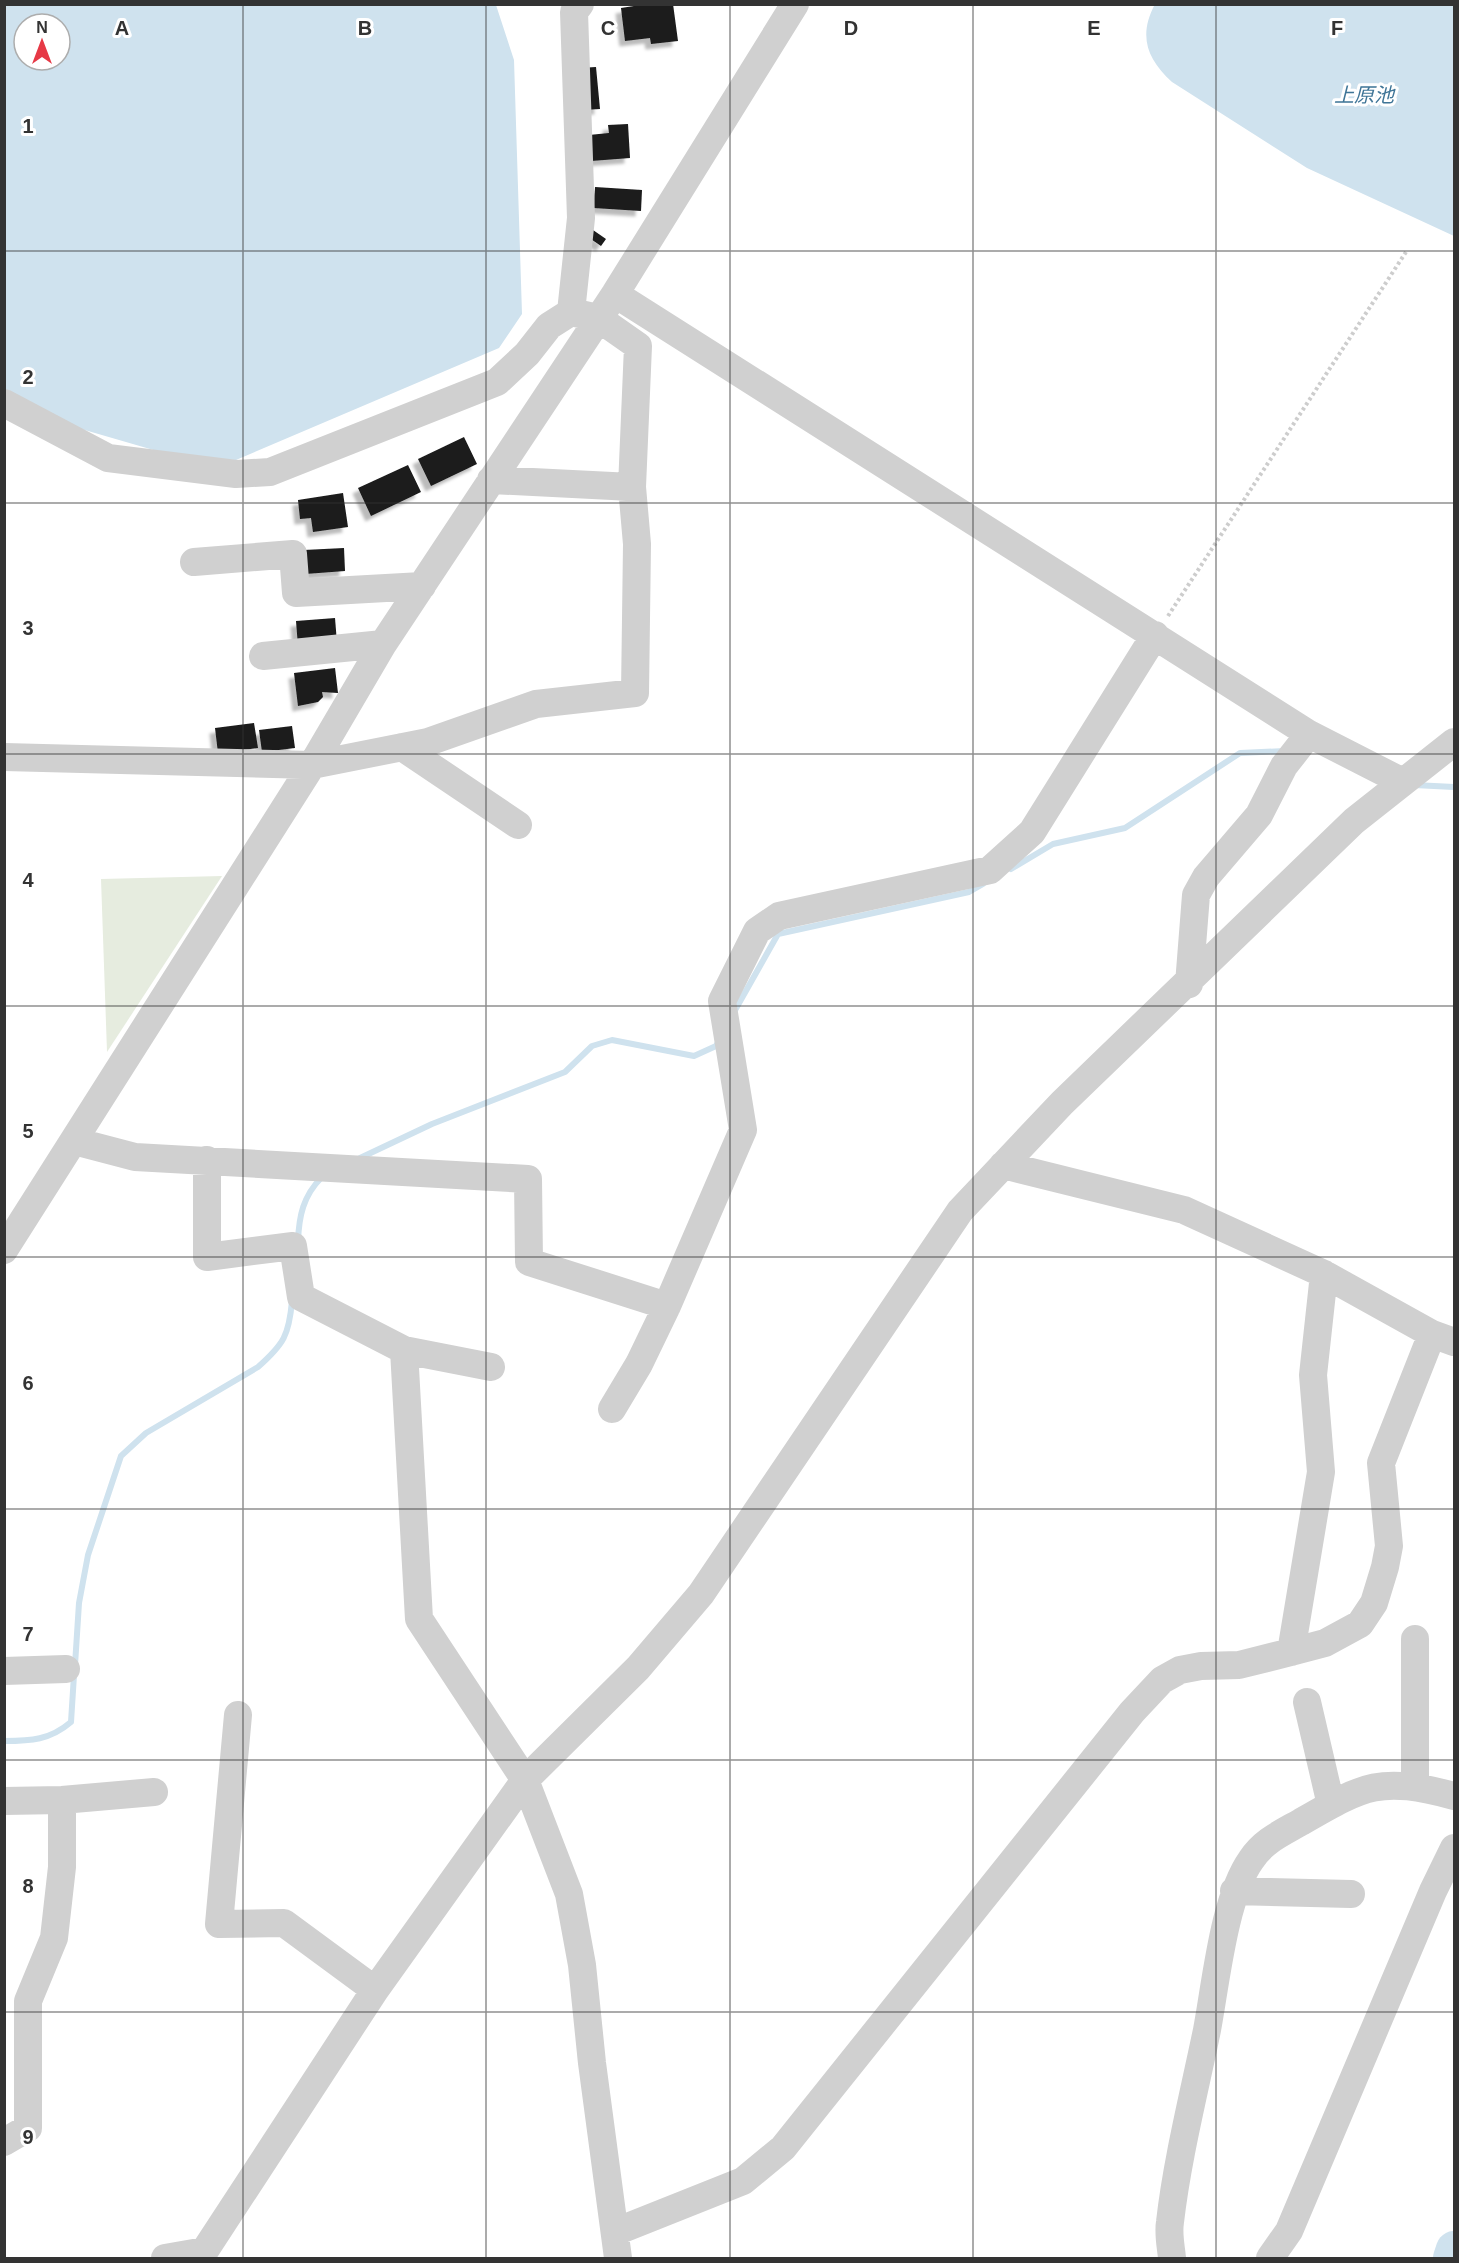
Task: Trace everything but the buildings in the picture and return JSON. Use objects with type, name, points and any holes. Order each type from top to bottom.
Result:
[{"type":"street","points":[[570,312],[581,218],[574,12],[580,4]]},
{"type":"street","points":[[4,1250],[312,765],[383,644],[615,294],[795,4]]},
{"type":"street","points":[[615,294],[1309,734],[1403,782]]},
{"type":"street","points":[[4,403],[108,458],[236,474],[270,472],[496,382],[527,354],[549,326],[570,312],[598,318],[638,346],[632,487],[637,544],[634,693],[537,704],[428,742],[312,765],[4,757]]},
{"type":"street","points":[[491,480],[632,487]]},
{"type":"street","points":[[194,562],[293,554],[296,593],[422,586]]},
{"type":"street","points":[[612,1409],[639,1364],[668,1306],[742,1130],[722,1001],[757,931],[779,916],[990,870],[1032,832],[1155,635]]},
{"type":"street","points":[[263,656],[383,644]]},
{"type":"street","points":[[1189,984],[1196,895],[1206,877],[1259,815],[1284,766],[1309,734]]},
{"type":"street","points":[[165,2259],[202,2255],[375,1990],[525,1780],[638,1668],[701,1594],[960,1211],[1062,1103],[1189,984],[1354,821],[1455,742]]},
{"type":"street","points":[[402,747],[518,825]]},
{"type":"street","points":[[74,1141],[135,1157],[528,1179],[530,1262],[668,1306]]},
{"type":"street","points":[[207,1160],[207,1257],[293,1246],[301,1297],[404,1350],[491,1367]]},
{"type":"street","points":[[404,1350],[419,1619],[525,1780],[569,1894],[582,1965],[592,2063],[616,2245],[742,2181],[783,2148],[1132,1712],[1162,1680],[1180,1670],[1201,1666],[1239,1665],[1325,1643],[1360,1624],[1374,1603],[1389,1546],[1381,1463],[1443,1338],[1324,1274],[1184,1210],[1003,1165]]},
{"type":"street","points":[[1291,1652],[1321,1472],[1312,1375],[1324,1274]]},
{"type":"street","points":[[1415,1639],[1415,1785]]},
{"type":"street","points":[[4,1671],[66,1669]]},
{"type":"street","points":[[1307,1702],[1331,1805]]},
{"type":"street","points":[[238,1714],[219,1923],[284,1923],[375,1990]]},
{"type":"street","points":[[1172,2259],[1169,2224],[1234,1891],[1250,1860],[1263,1844],[1349,1794],[1374,1787],[1415,1785],[1455,1796]]},
{"type":"street","points":[[4,1801],[62,1800],[154,1792]]},
{"type":"street","points":[[4,2142],[28,2128],[28,2001],[54,1938],[62,1867],[62,1800]]},
{"type":"street","points":[[1270,2259],[1289,2231],[1433,1891],[1455,1848]]},
{"type":"street","points":[[1234,1891],[1352,1894]]},
{"type":"path","points":[[1155,635],[1406,252]]},
{"type":"shaded area","points":[[222,876],[107,1052],[101,879]]},
{"type":"water","name":"上原池","points":[[1155,4],[1454,5],[1454,236],[1307,168],[1172,82],[1156,65],[1146,37],[1147,26]]},
{"type":"water","points":[[5,5],[496,5],[514,60],[522,314],[499,348],[236,460],[181,458],[64,424],[5,391]]},
{"type":"waterway","points":[[1011,869],[1053,844],[1125,828],[1240,753],[1285,751]]},
{"type":"waterway","points":[[1414,785],[1454,787]]},
{"type":"waterway","points":[[734,1012],[778,934],[969,892],[983,884]]},
{"type":"waterway","points":[[360,1158],[432,1124],[565,1072],[592,1046],[612,1040],[694,1056],[716,1046],[718,1042]]},
{"type":"waterway","points":[[298,1241],[303,1207],[310,1192],[322,1177]]},
{"type":"waterway","points":[[75,1665],[79,1603],[88,1555],[121,1456],[146,1433],[258,1367],[274,1352],[284,1338],[292,1301]]},
{"type":"waterway","points":[[4,1741],[23,1741],[48,1736],[71,1722],[74,1675]]},
{"type":"waterway","points":[[1451,2258],[1454,2249]]}]
